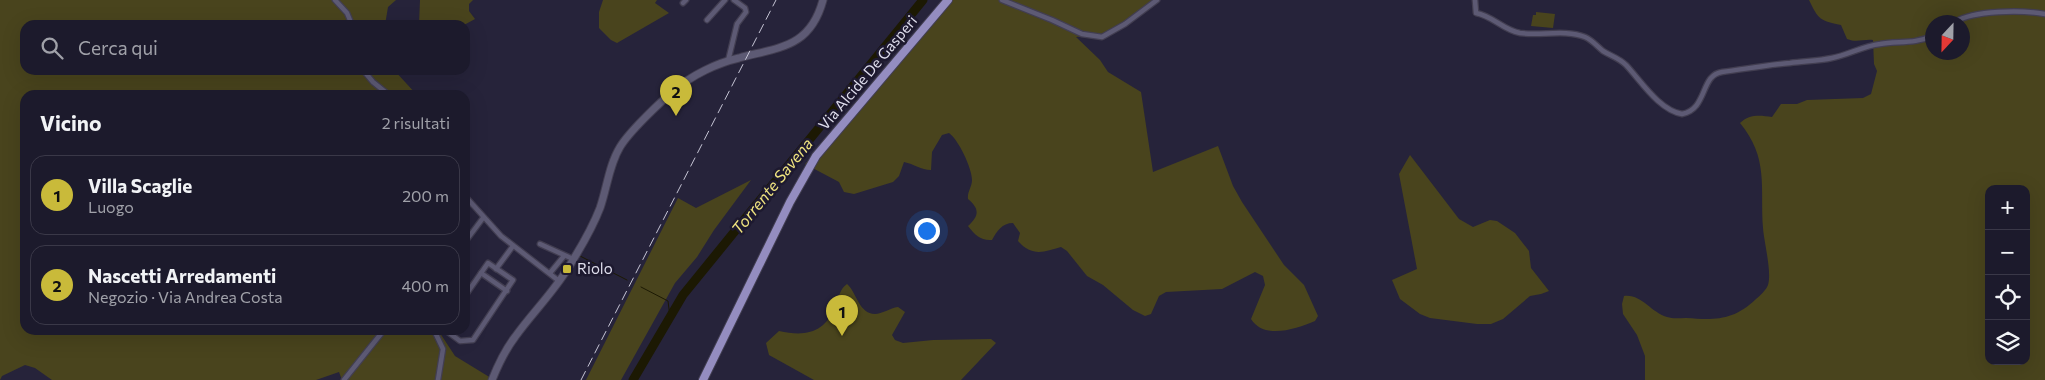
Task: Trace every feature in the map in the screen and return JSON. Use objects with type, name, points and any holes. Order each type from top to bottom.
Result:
[{"type":"main road","points":[[492,380],[505,351],[514,337],[559,281],[573,259],[599,210],[613,161],[621,145],[676,89],[692,78],[728,61],[772,51],[798,39],[816,18],[823,0]]},
{"type":"main road","name":"Via Alcide De Gasperi","points":[[703,380],[786,210],[816,156],[948,0]]},
{"type":"street","points":[[335,0],[347,13],[350,20]]},
{"type":"street","points":[[707,20],[725,0]]},
{"type":"street","points":[[728,61],[737,24],[746,12],[745,8],[734,0]]},
{"type":"street","points":[[1002,0],[1082,34],[1102,37],[1125,24],[1157,0]]},
{"type":"street","points":[[1475,0],[1476,13],[1486,15],[1512,31],[1532,34],[1574,34],[1584,37],[1619,59],[1639,83],[1668,109],[1682,114],[1693,109],[1704,94],[1710,78],[1721,72],[1833,58],[1879,44],[1917,41],[1925,38]]},
{"type":"street","points":[[1970,17],[2018,12],[2045,14]]},
{"type":"street","points":[[367,75],[382,90]]},
{"type":"street","points":[[470,202],[483,218],[512,246],[559,281]]},
{"type":"street","points":[[470,235],[483,218]]},
{"type":"street","points":[[540,244],[573,259]]},
{"type":"street","points":[[496,269],[512,246]]},
{"type":"street","points":[[550,274],[564,256]]},
{"type":"street","points":[[452,335],[460,341],[473,340],[513,280],[488,263],[470,289]]},
{"type":"street","points":[[481,273],[507,290]]},
{"type":"street","points":[[344,380],[380,335]]},
{"type":"street","points":[[436,335],[443,349],[438,380]]},
{"type":"shaded area","points":[[0,0],[396,0],[388,7],[386,20],[20,20],[20,75],[399,75],[412,90],[20,90],[20,335],[441,335],[455,356],[491,378],[490,380],[342,380],[339,372],[316,380],[52,380],[35,368],[25,365],[2,376],[0,380]]},
{"type":"shaded area","points":[[420,0],[473,0],[469,4],[469,11],[475,19],[470,22],[470,20],[419,20]]},
{"type":"shaded area","points":[[603,0],[657,0],[655,3],[669,13],[617,43],[611,40],[599,28],[599,12]]},
{"type":"shaded area","points":[[948,0],[1157,0],[1111,34],[1076,37],[1100,60],[1108,72],[1141,92],[1153,172],[1218,146],[1233,186],[1242,202],[1284,265],[1304,285],[1318,316],[1315,321],[1281,331],[1264,329],[1257,325],[1251,319],[1265,285],[1263,276],[1255,272],[1222,289],[1166,292],[1159,296],[1151,314],[1145,316],[1133,310],[1103,285],[1087,276],[1067,251],[1061,247],[1038,252],[1023,246],[1018,241],[1020,233],[1013,223],[1003,226],[992,240],[981,238],[968,226],[977,212],[975,206],[968,199],[972,180],[970,168],[960,147],[949,133],[942,135],[932,152],[931,170],[904,162],[899,176],[893,182],[854,194],[844,192],[839,182],[805,164]]},
{"type":"shaded area","points":[[1809,0],[2045,0],[2045,380],[1645,380],[1645,356],[1637,335],[1623,314],[1622,304],[1624,296],[1641,300],[1661,315],[1669,318],[1715,319],[1739,312],[1759,296],[1768,285],[1769,273],[1763,228],[1762,186],[1759,161],[1749,136],[1740,123],[1747,118],[1755,116],[1772,117],[1781,104],[1797,104],[1807,100],[1863,98],[1871,94],[1877,71],[1874,64],[1873,40],[1854,41],[1847,39],[1841,25],[1828,22],[1818,15]]},
{"type":"shaded area","points":[[1536,12],[1555,14],[1553,28],[1531,26],[1533,15],[1536,15]]},
{"type":"shaded area","points":[[1410,155],[1459,219],[1473,227],[1490,220],[1497,221],[1515,233],[1529,251],[1531,268],[1549,291],[1530,296],[1503,319],[1491,324],[1430,318],[1420,314],[1400,299],[1392,280],[1417,269],[1399,174]]},
{"type":"shaded area","points":[[751,180],[714,230],[697,257],[675,283],[621,380],[586,380],[678,198],[696,208]]},
{"type":"shaded area","points":[[847,284],[865,311],[878,314],[898,307],[905,312],[892,335],[895,340],[903,343],[933,340],[991,339],[996,343],[961,380],[814,380],[769,355],[766,343],[779,331],[806,333],[821,327],[832,314],[841,290]]},
{"type":"waterway","name":"Torrente Savena","points":[[633,380],[683,295],[923,0]]},
{"type":"waterway","points":[[580,256],[627,280]]},
{"type":"waterway","points":[[641,287],[668,301],[670,317]]},
{"type":"railway","points":[[581,380],[776,0]]},
{"type":"place","name":"Nascetti Arredamenti","points":[[676,116]]},
{"type":"place","name":"Riolo","points":[[567,269]]},
{"type":"place","name":"Villa Scaglie","points":[[842,336]]}]
